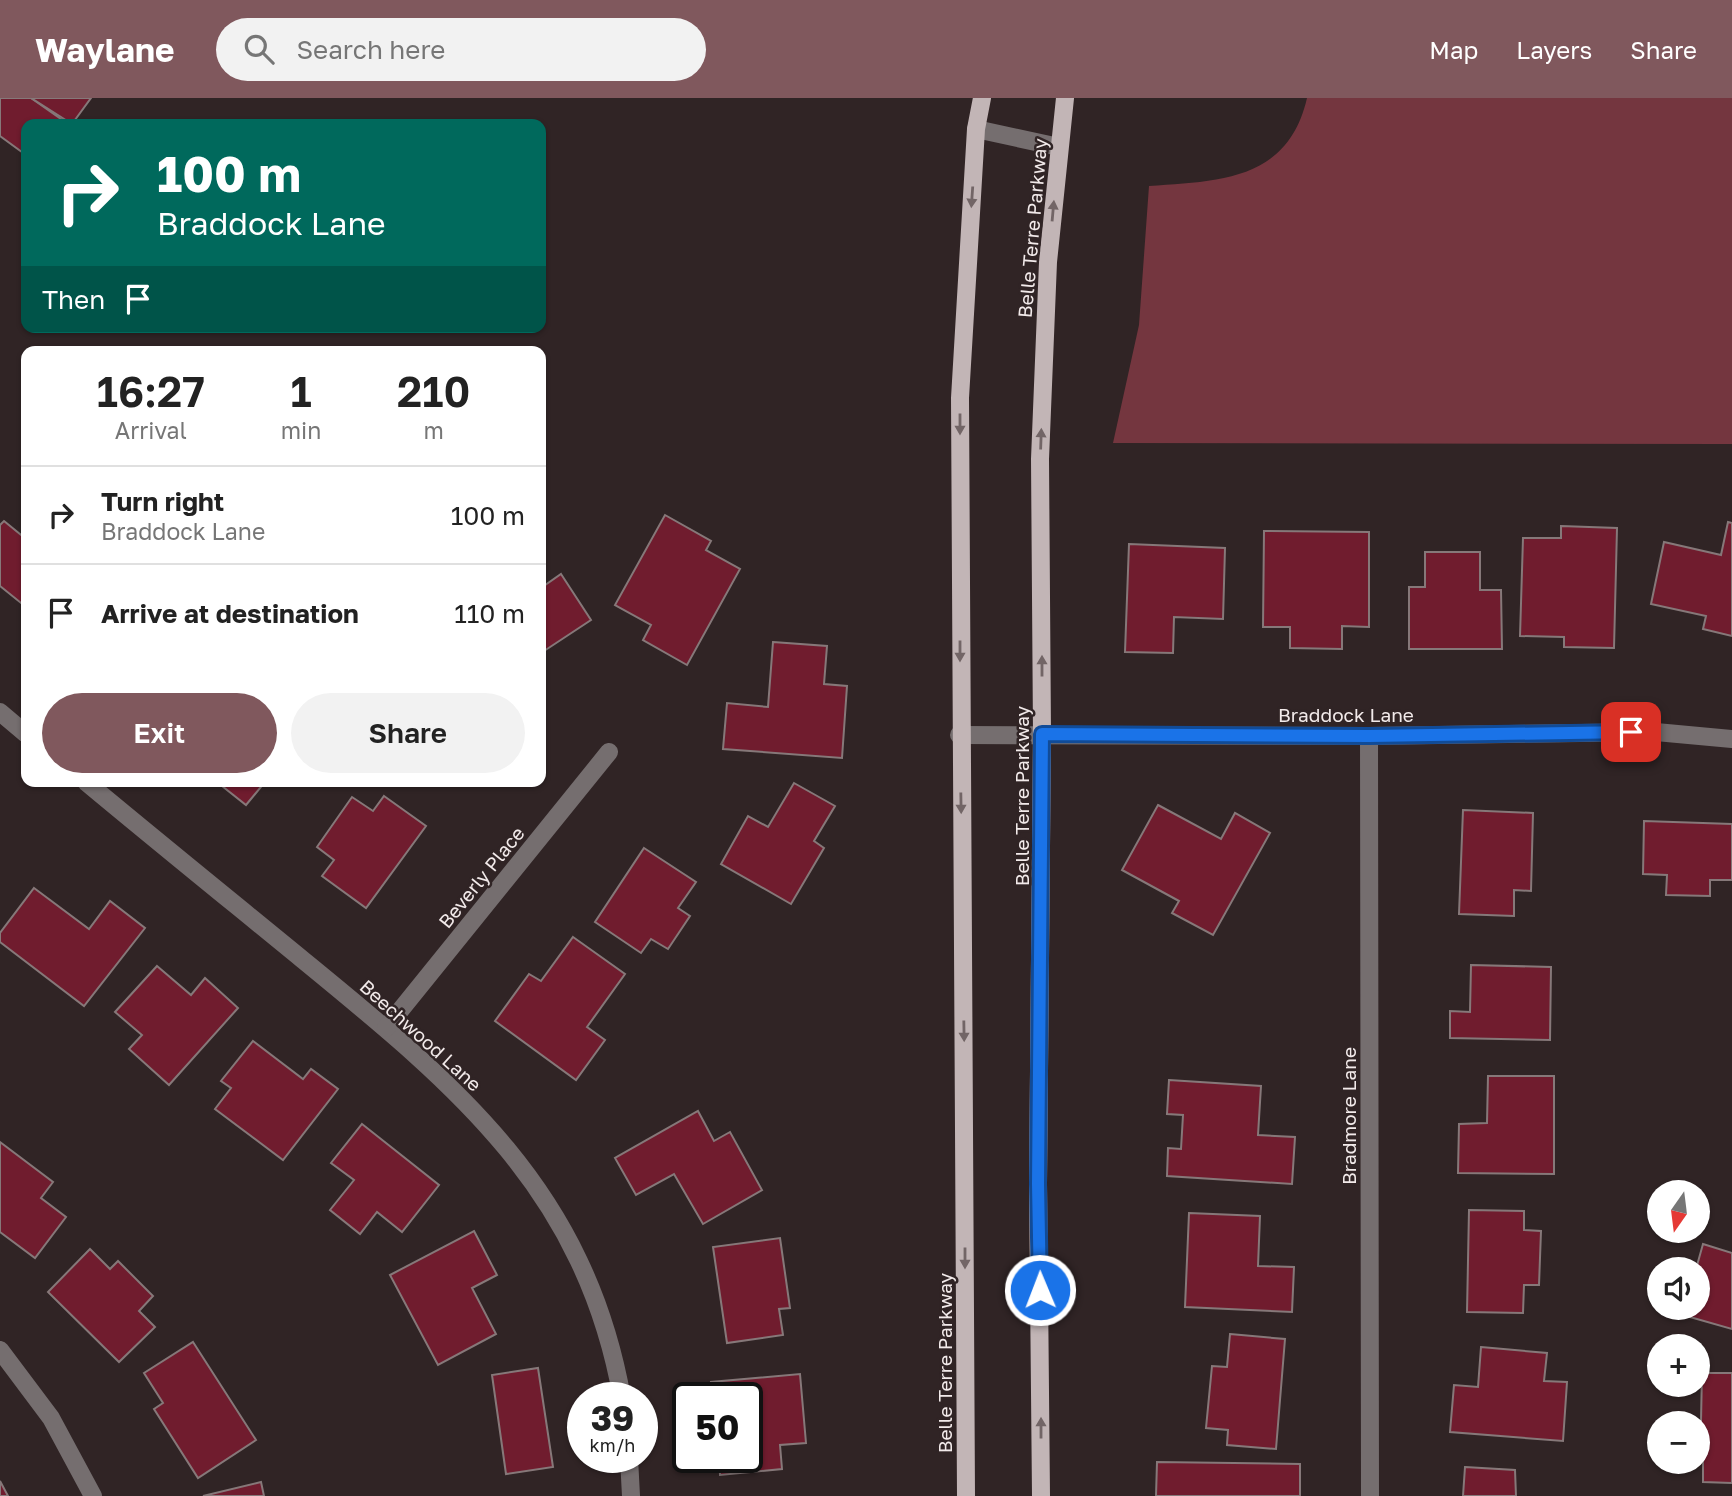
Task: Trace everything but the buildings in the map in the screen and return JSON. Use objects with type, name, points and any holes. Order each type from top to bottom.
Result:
[{"type":"main road","name":"Belle Terre Parkway","points":[[966,1496],[965,1057],[959,735],[960,398],[976,129],[982,98]]},
{"type":"main road","name":"Belle Terre Parkway","points":[[1041,1496],[1038,1184],[1042,734],[1041,459],[1044,341],[1065,98]]},
{"type":"street","points":[[976,129],[1059,147]]},
{"type":"street","points":[[0,712],[21,730]]},
{"type":"street","name":"Braddock Lane","points":[[959,735],[1369,736],[1656,732],[1732,739]]},
{"type":"street","name":"Bradmore Lane","points":[[1369,736],[1370,1496]]},
{"type":"street","name":"Beverly Place","points":[[386,1028],[609,752]]},
{"type":"street","name":"Beechwood Lane","points":[[92,787],[386,1028],[456,1091],[512,1152],[562,1228],[601,1318],[618,1382]]},
{"type":"street","points":[[0,1350],[51,1418],[93,1496]]},
{"type":"street","points":[[630,1473],[631,1496]]},
{"type":"shaded area","points":[[1307,98],[1732,98],[1732,444],[1113,443],[1139,325],[1149,186],[1225,178],[1267,161],[1284,146],[1298,125]]},
{"type":"route","points":[[1040,1290],[1038,1184],[1042,734],[1369,736],[1631,732]]}]
